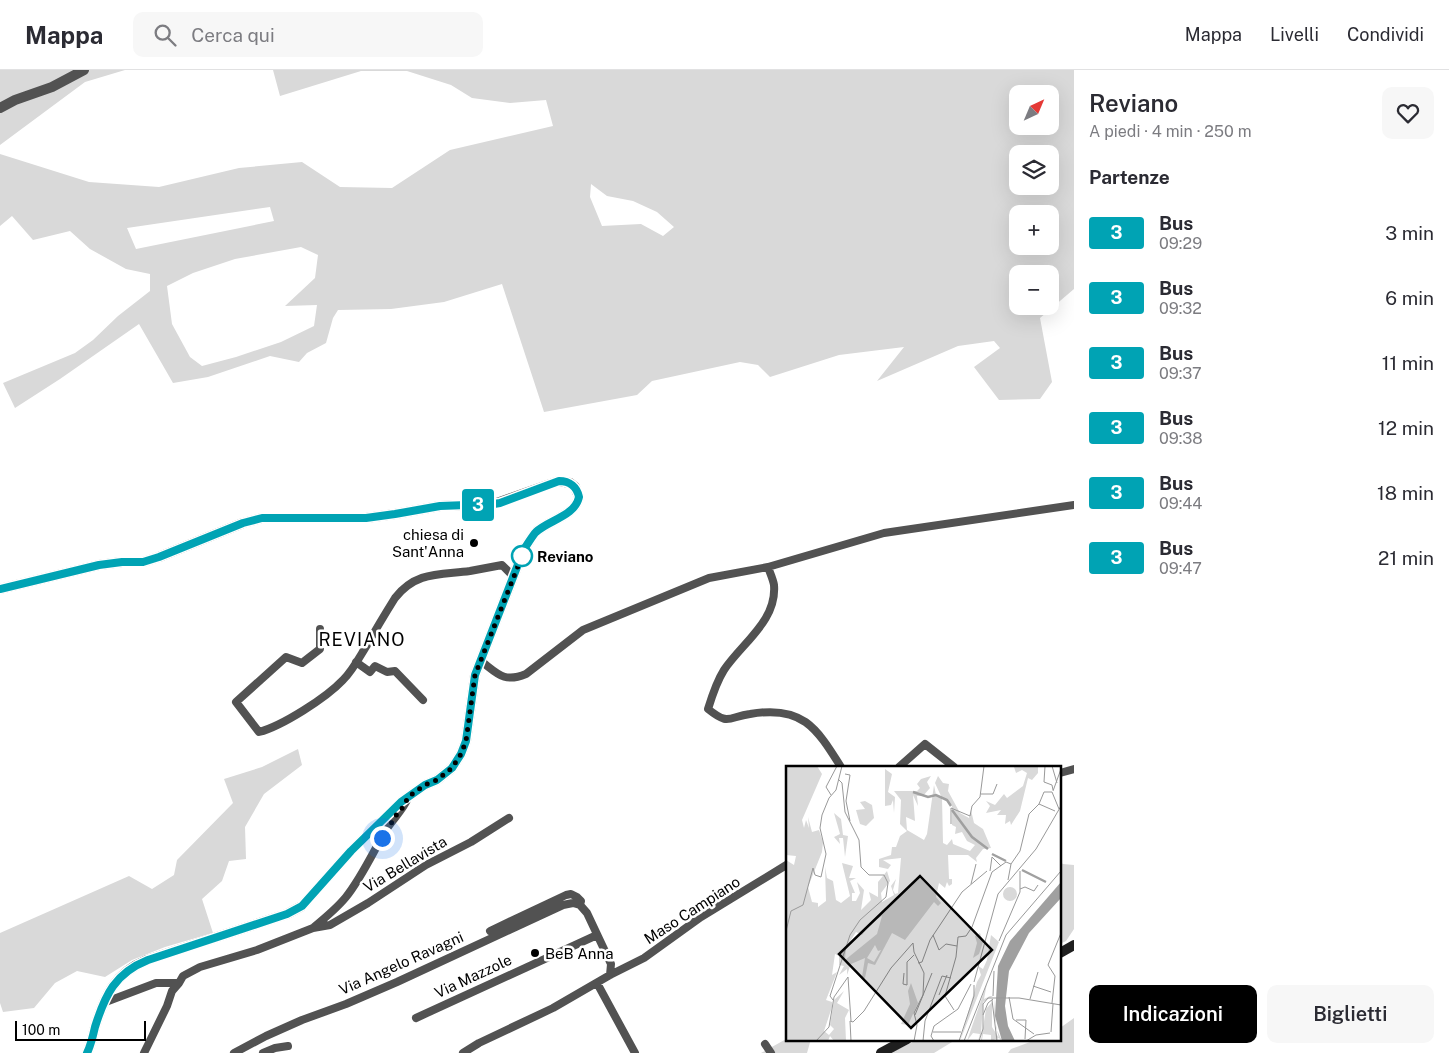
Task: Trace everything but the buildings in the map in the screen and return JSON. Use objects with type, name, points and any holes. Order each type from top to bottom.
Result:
[{"type":"main road","points":[[1062,952],[1074,945]]},
{"type":"main road","points":[[881,1053],[905,1040]]},
{"type":"street","points":[[0,108],[15,100],[52,87],[84,70]]},
{"type":"street","points":[[0,589],[99,565],[143,562],[243,523],[262,518],[366,518],[440,506],[494,504],[552,482],[565,481],[575,487],[579,497],[575,506],[536,532],[524,549],[475,675],[466,741],[461,754],[452,768],[437,780],[425,785],[401,802],[351,851],[302,906],[287,914],[135,965],[122,974],[109,990],[103,1003],[87,1053]]},
{"type":"street","points":[[480,661],[500,676],[515,678],[526,674],[583,630],[709,578],[768,567],[884,532],[1074,505]]},
{"type":"street","points":[[320,630],[320,649],[302,664],[286,657],[236,702],[259,732],[294,717],[344,679],[395,598],[411,582],[429,576],[502,565],[513,576]]},
{"type":"street","points":[[768,567],[774,584],[773,599],[767,617],[724,670],[708,709],[717,716],[728,720],[750,714],[779,712],[796,716],[811,725],[826,742],[840,766]]},
{"type":"street","points":[[356,662],[370,672],[375,666],[387,672],[395,671],[423,700]]},
{"type":"street","points":[[900,766],[925,744],[953,766]]},
{"type":"street","name":"Via Bellavista","points":[[313,928],[346,897],[408,797]]},
{"type":"street","name":"Via Bellavista","points":[[179,983],[184,976],[200,967],[257,950],[313,928],[330,925],[368,903],[426,864],[471,842],[509,818]]},
{"type":"street","name":"Maso Campiano","points":[[463,1053],[478,1043],[553,1008],[644,958],[701,917],[786,865]]},
{"type":"street","points":[[490,931],[571,894],[581,901],[580,905],[587,913],[611,964],[610,975]]},
{"type":"street","name":"Via Angelo Ravagni","points":[[234,1053],[266,1036],[397,982],[563,905],[573,903],[580,905]]},
{"type":"street","name":"Via Mazzole","points":[[416,1018],[597,935]]},
{"type":"street","points":[[103,1003],[156,983],[179,983]]},
{"type":"street","points":[[144,1053],[167,1006],[172,991],[179,983]]},
{"type":"street","points":[[597,983],[635,1053]]},
{"type":"street","points":[[765,1044],[771,1053]]},
{"type":"street","points":[[263,1053],[288,1046]]},
{"type":"shaded area","points":[[0,70],[125,70],[85,82],[0,145]]},
{"type":"shaded area","points":[[273,70],[1074,70],[1074,289],[1059,302],[1059,265],[1009,265],[1009,315],[1044,315],[1040,318],[1052,382],[1040,399],[999,400],[974,367],[1000,348],[994,341],[958,346],[877,381],[904,347],[839,355],[770,377],[758,365],[740,362],[652,381],[637,395],[544,412],[502,284],[444,302],[391,309],[338,310],[333,318],[326,343],[307,353],[299,362],[270,356],[208,377],[173,383],[139,324],[15,408],[3,383],[75,353],[93,340],[118,316],[150,291],[150,274],[126,269],[90,249],[70,231],[33,240],[12,216],[0,226],[0,154],[89,182],[159,187],[239,168],[302,162],[340,187],[392,188],[450,150],[553,126],[546,100],[510,103],[472,98],[451,85],[407,71],[361,71],[280,96]],"holes":[[[591,184],[607,196],[633,201],[657,212],[674,227],[663,236],[641,224],[602,226],[590,197]],[[270,207],[274,221],[136,249],[127,228]],[[301,247],[318,255],[315,278],[285,306],[317,305],[314,326],[281,342],[202,366],[190,357],[172,324],[167,286],[193,273],[235,259]]]},
{"type":"shaded area","points":[[298,749],[302,765],[264,794],[245,827],[246,859],[229,861],[222,881],[202,899],[213,933],[165,947],[132,960],[105,977],[77,971],[55,983],[34,1008],[3,1012],[0,1003],[0,933],[129,876],[152,889],[174,875],[177,860],[233,803],[224,779],[262,767]]},
{"type":"shaded area","points":[[1062,863],[1074,865],[1074,929],[1066,941],[1062,943]]},
{"type":"shaded area","points":[[1074,1018],[1074,1053],[1008,1053],[1011,1049],[1035,1040],[1062,1040],[1062,1027]]},
{"type":"shaded area","points":[[786,1039],[811,1040],[807,1053],[761,1053]]},
{"type":"shaded area","points":[[917,1040],[955,1040],[934,1053],[890,1053]]},
{"type":"bus line","name":"3","points":[[0,589],[99,565],[143,562],[243,523],[262,518],[366,518],[440,506],[486,505],[500,503],[552,482],[559,481],[565,481],[575,487],[579,497],[575,506],[570,511],[536,532],[524,549],[475,675],[466,741],[461,754],[452,768],[437,780],[425,785],[401,802],[351,851],[302,906],[287,914],[148,960],[135,965],[122,974],[109,990],[103,1003],[87,1053]]},
{"type":"place","name":"chiesa di Sant'Anna","points":[[474,543]]},
{"type":"place","name":"Reviano","points":[[522,556]]},
{"type":"place","name":"BeB Anna","points":[[535,953]]},
{"type":"district","name":"REVIANO","points":[[362,639]]},
{"type":"route","points":[[382,838],[408,797],[425,785],[437,780],[452,768],[461,754],[466,741],[475,675],[522,556]]}]
